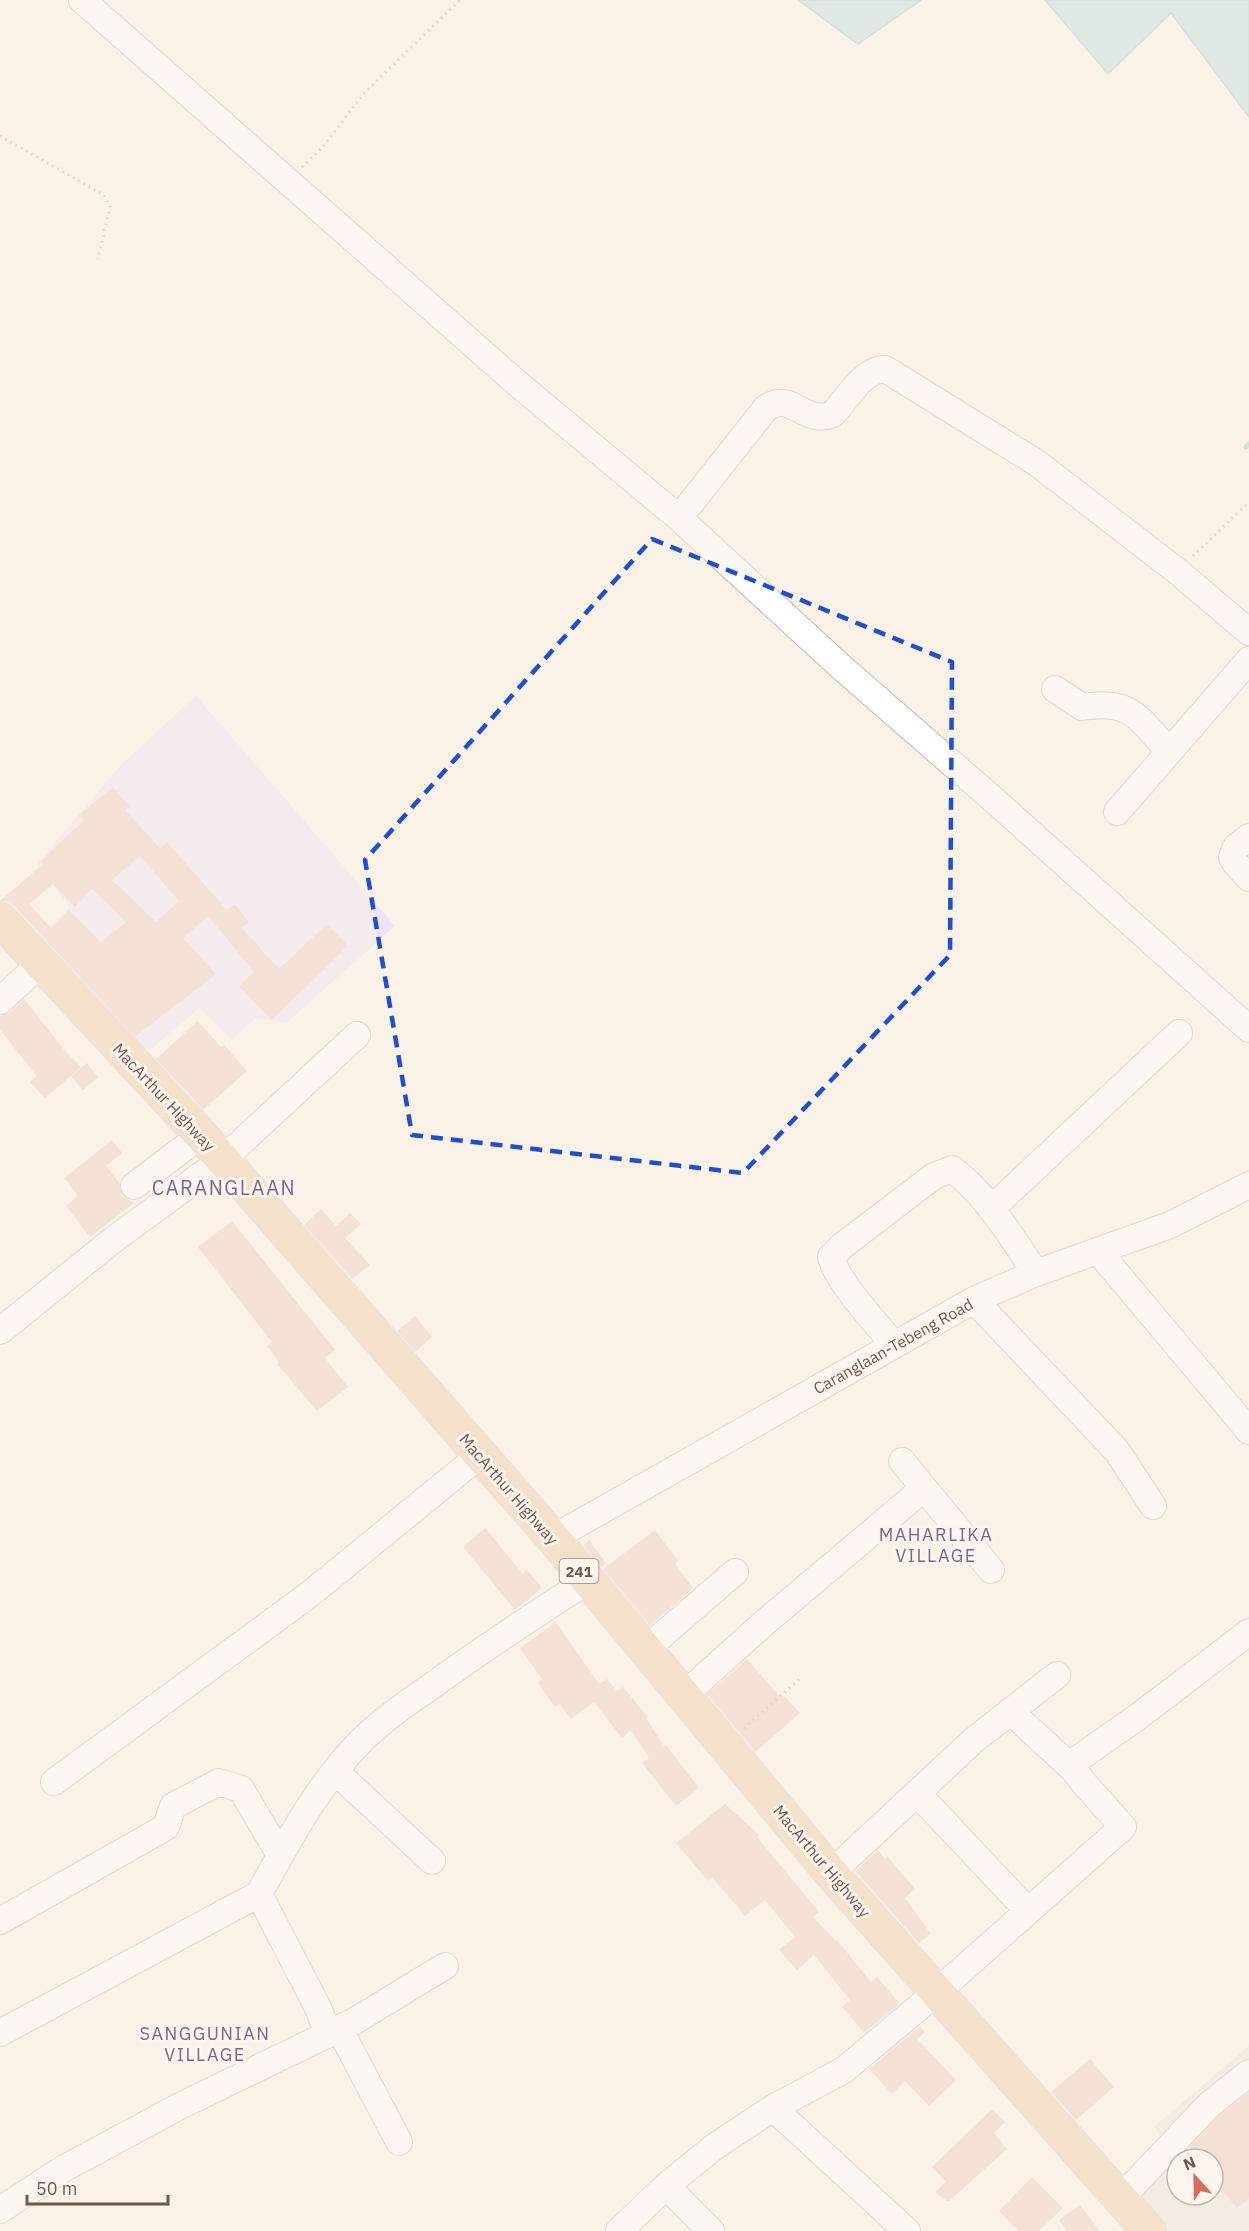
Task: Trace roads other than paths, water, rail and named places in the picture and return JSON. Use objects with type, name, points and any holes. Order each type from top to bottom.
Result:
[{"type":"main road","name":"MacArthur Highway","points":[[0,919],[201,1135],[553,1538],[831,1873],[1149,2231]]},
{"type":"street","points":[[82,0],[518,384],[679,518],[840,666],[995,801],[1249,1029]]},
{"type":"street","points":[[679,518],[766,408],[780,402],[790,404],[813,416],[826,417],[833,414],[872,371],[885,369],[1036,463],[1177,572],[1249,632]]},
{"type":"street","points":[[1116,812],[1249,660]]},
{"type":"street","points":[[1055,689],[1082,706],[1102,704],[1131,710],[1169,751]]},
{"type":"street","points":[[1249,837],[1236,847],[1232,857],[1249,878]]},
{"type":"street","points":[[0,1001],[41,963]]},
{"type":"street","points":[[991,1209],[1179,1033]]},
{"type":"street","points":[[0,1331],[113,1240],[222,1160],[357,1035]]},
{"type":"street","points":[[134,1186],[201,1135]]},
{"type":"street","points":[[894,1345],[833,1267],[831,1257],[842,1246],[934,1176],[952,1169],[966,1180],[991,1209],[1036,1273]]},
{"type":"street","name":"Caranglaan-Tebeng Road","points":[[553,1538],[974,1300],[1036,1273],[1170,1225],[1249,1185]]},
{"type":"street","points":[[1098,1251],[1249,1431]]},
{"type":"street","points":[[974,1300],[1117,1450],[1153,1506]]},
{"type":"street","points":[[54,1782],[310,1594],[480,1455]]},
{"type":"street","points":[[902,1461],[991,1570]]},
{"type":"street","points":[[684,1695],[763,1624],[923,1489]]},
{"type":"street","points":[[646,1649],[735,1572]]},
{"type":"street","points":[[0,2033],[260,1894],[280,1855],[322,1788],[361,1742],[401,1707],[488,1645],[587,1581]]},
{"type":"street","points":[[1069,1765],[1139,1716],[1249,1632]]},
{"type":"street","points":[[831,1873],[974,1740],[1057,1675]]},
{"type":"street","points":[[619,2231],[666,2186],[714,2147],[773,2108],[844,2070],[937,1992],[1123,1827],[1069,1765],[1011,1711]]},
{"type":"street","points":[[336,1772],[432,1861]]},
{"type":"street","points":[[0,1921],[166,1827],[173,1806],[219,1782],[241,1789],[280,1855]]},
{"type":"street","points":[[917,1793],[1028,1911]]},
{"type":"street","points":[[260,1894],[318,2008],[399,2142]]},
{"type":"street","points":[[0,2210],[73,2164],[180,2106],[383,2005],[445,1966]]},
{"type":"street","points":[[1179,2147],[1209,2105],[1249,2073]]},
{"type":"street","points":[[773,2108],[907,2231]]},
{"type":"street","points":[[1120,2199],[1165,2165]]},
{"type":"street","points":[[666,2186],[711,2231]]},
{"type":"water","points":[[798,0],[921,0],[858,44]]},
{"type":"water","points":[[1045,0],[1249,0],[1249,117],[1171,13],[1108,74]]},
{"type":"waterway","points":[[1246,447],[1249,444]]},
{"type":"district","name":"CARANGLAAN","points":[[224,1187]]},
{"type":"district","name":"MAHARLIKA VILLAGE","points":[[936,1544]]},
{"type":"district","name":"SANGGUNIAN VILLAGE","points":[[205,2043]]}]
